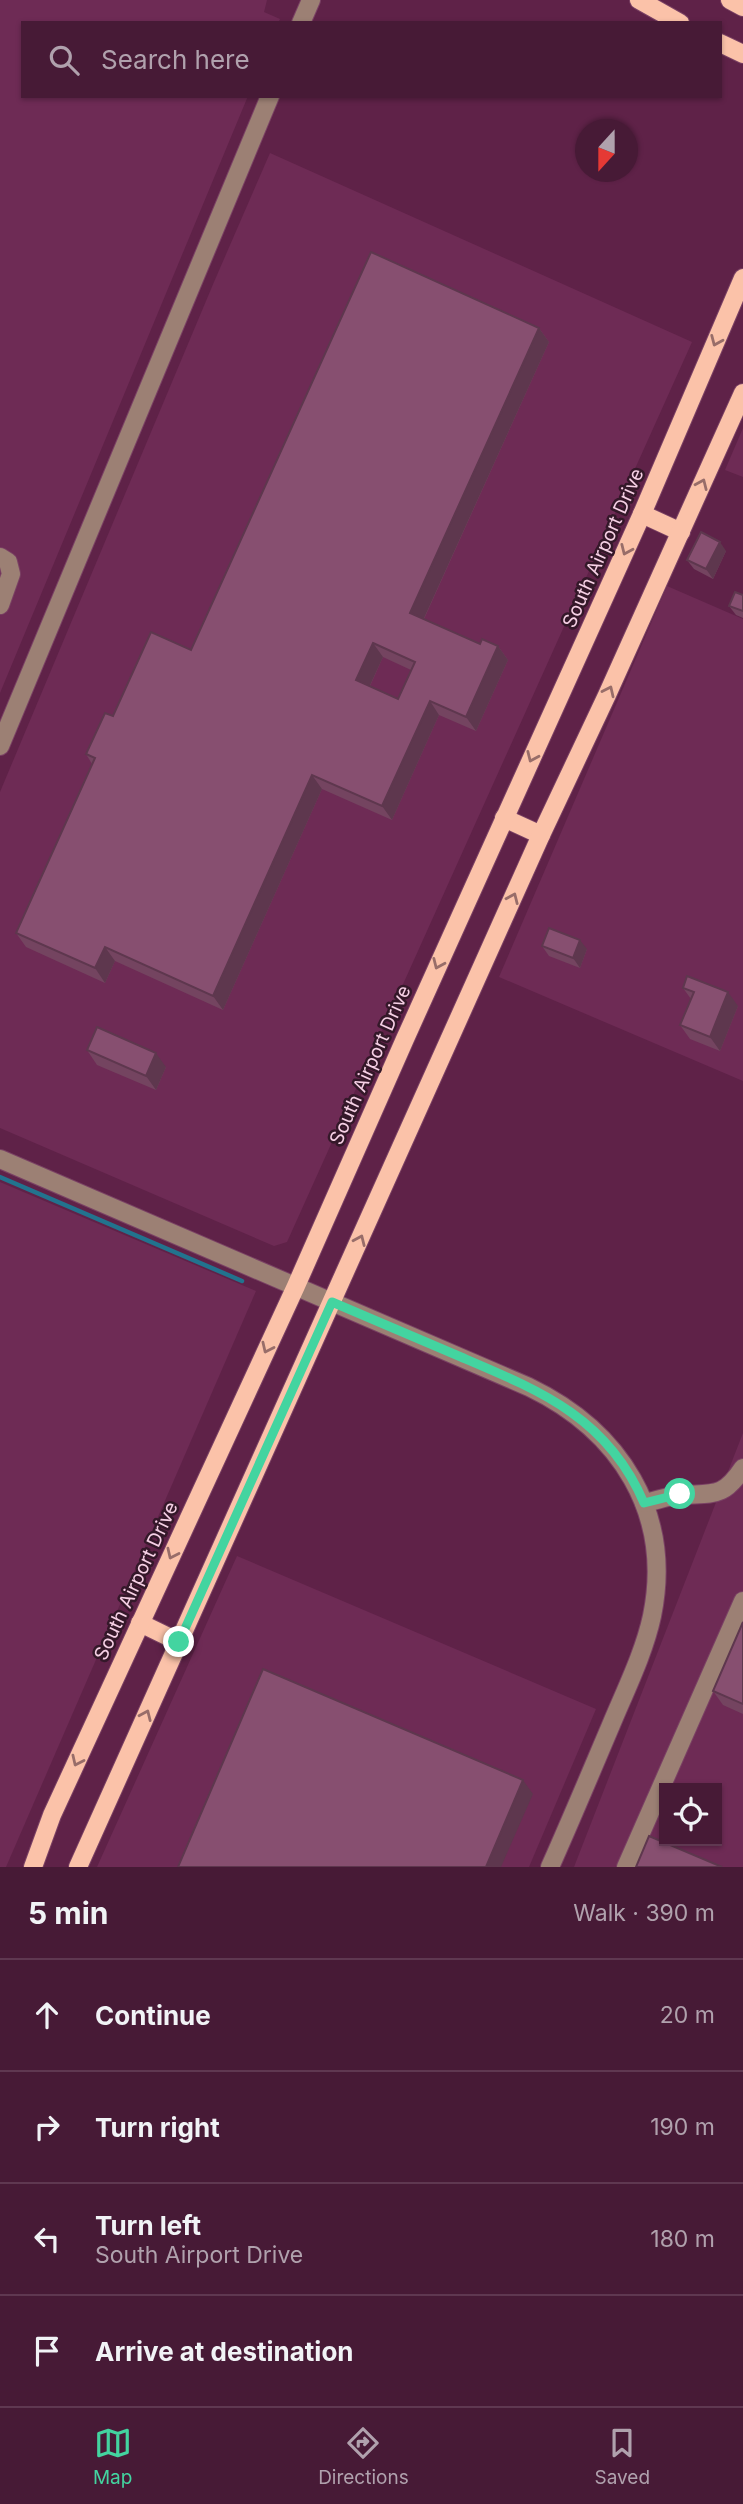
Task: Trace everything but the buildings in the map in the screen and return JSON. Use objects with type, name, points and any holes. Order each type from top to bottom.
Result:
[{"type":"main road","points":[[639,0],[676,21]]},
{"type":"main road","points":[[730,0],[743,7]]},
{"type":"main road","points":[[722,44],[743,54]]},
{"type":"main road","name":"South Airport Drive","points":[[33,1867],[52,1815],[296,1286],[642,514],[743,278]]},
{"type":"main road","points":[[78,1867],[541,835],[743,393]]},
{"type":"main road","points":[[642,514],[681,532]]},
{"type":"main road","points":[[504,818],[541,835]]},
{"type":"main road","points":[[140,1623],[179,1642]]},
{"type":"street","points":[[302,21],[311,0]]},
{"type":"street","points":[[0,746],[269,98]]},
{"type":"street","points":[[0,556],[8,562],[12,574],[0,605]]},
{"type":"street","points":[[0,1159],[513,1379],[559,1402],[595,1430],[616,1453],[632,1477],[652,1530],[656,1560],[652,1616],[639,1656],[550,1867]]},
{"type":"street","points":[[644,1503],[680,1494],[707,1496],[722,1490],[735,1480],[743,1468]]},
{"type":"street","points":[[626,1867],[743,1601]]},
{"type":"shaded area","points":[[0,0],[267,0],[264,12],[280,19],[279,21],[21,21],[21,98],[247,98],[0,693]]},
{"type":"shaded area","points":[[270,153],[692,342],[287,1242],[274,1246],[0,1128],[0,792]]},
{"type":"shaded area","points":[[743,428],[743,477],[725,470]]},
{"type":"shaded area","points":[[667,586],[743,619],[743,1081],[499,977]]},
{"type":"shaded area","points":[[0,1182],[256,1291],[6,1867],[0,1867]]},
{"type":"shaded area","points":[[743,1433],[743,1867],[574,1867]]},
{"type":"shaded area","points":[[237,1556],[596,1709],[529,1867],[97,1867]]},
{"type":"waterway","points":[[0,1177],[242,1281]]},
{"type":"route","points":[[179,1642],[332,1302],[513,1379],[559,1402],[595,1430],[616,1453],[632,1477],[644,1503],[680,1494]]}]
